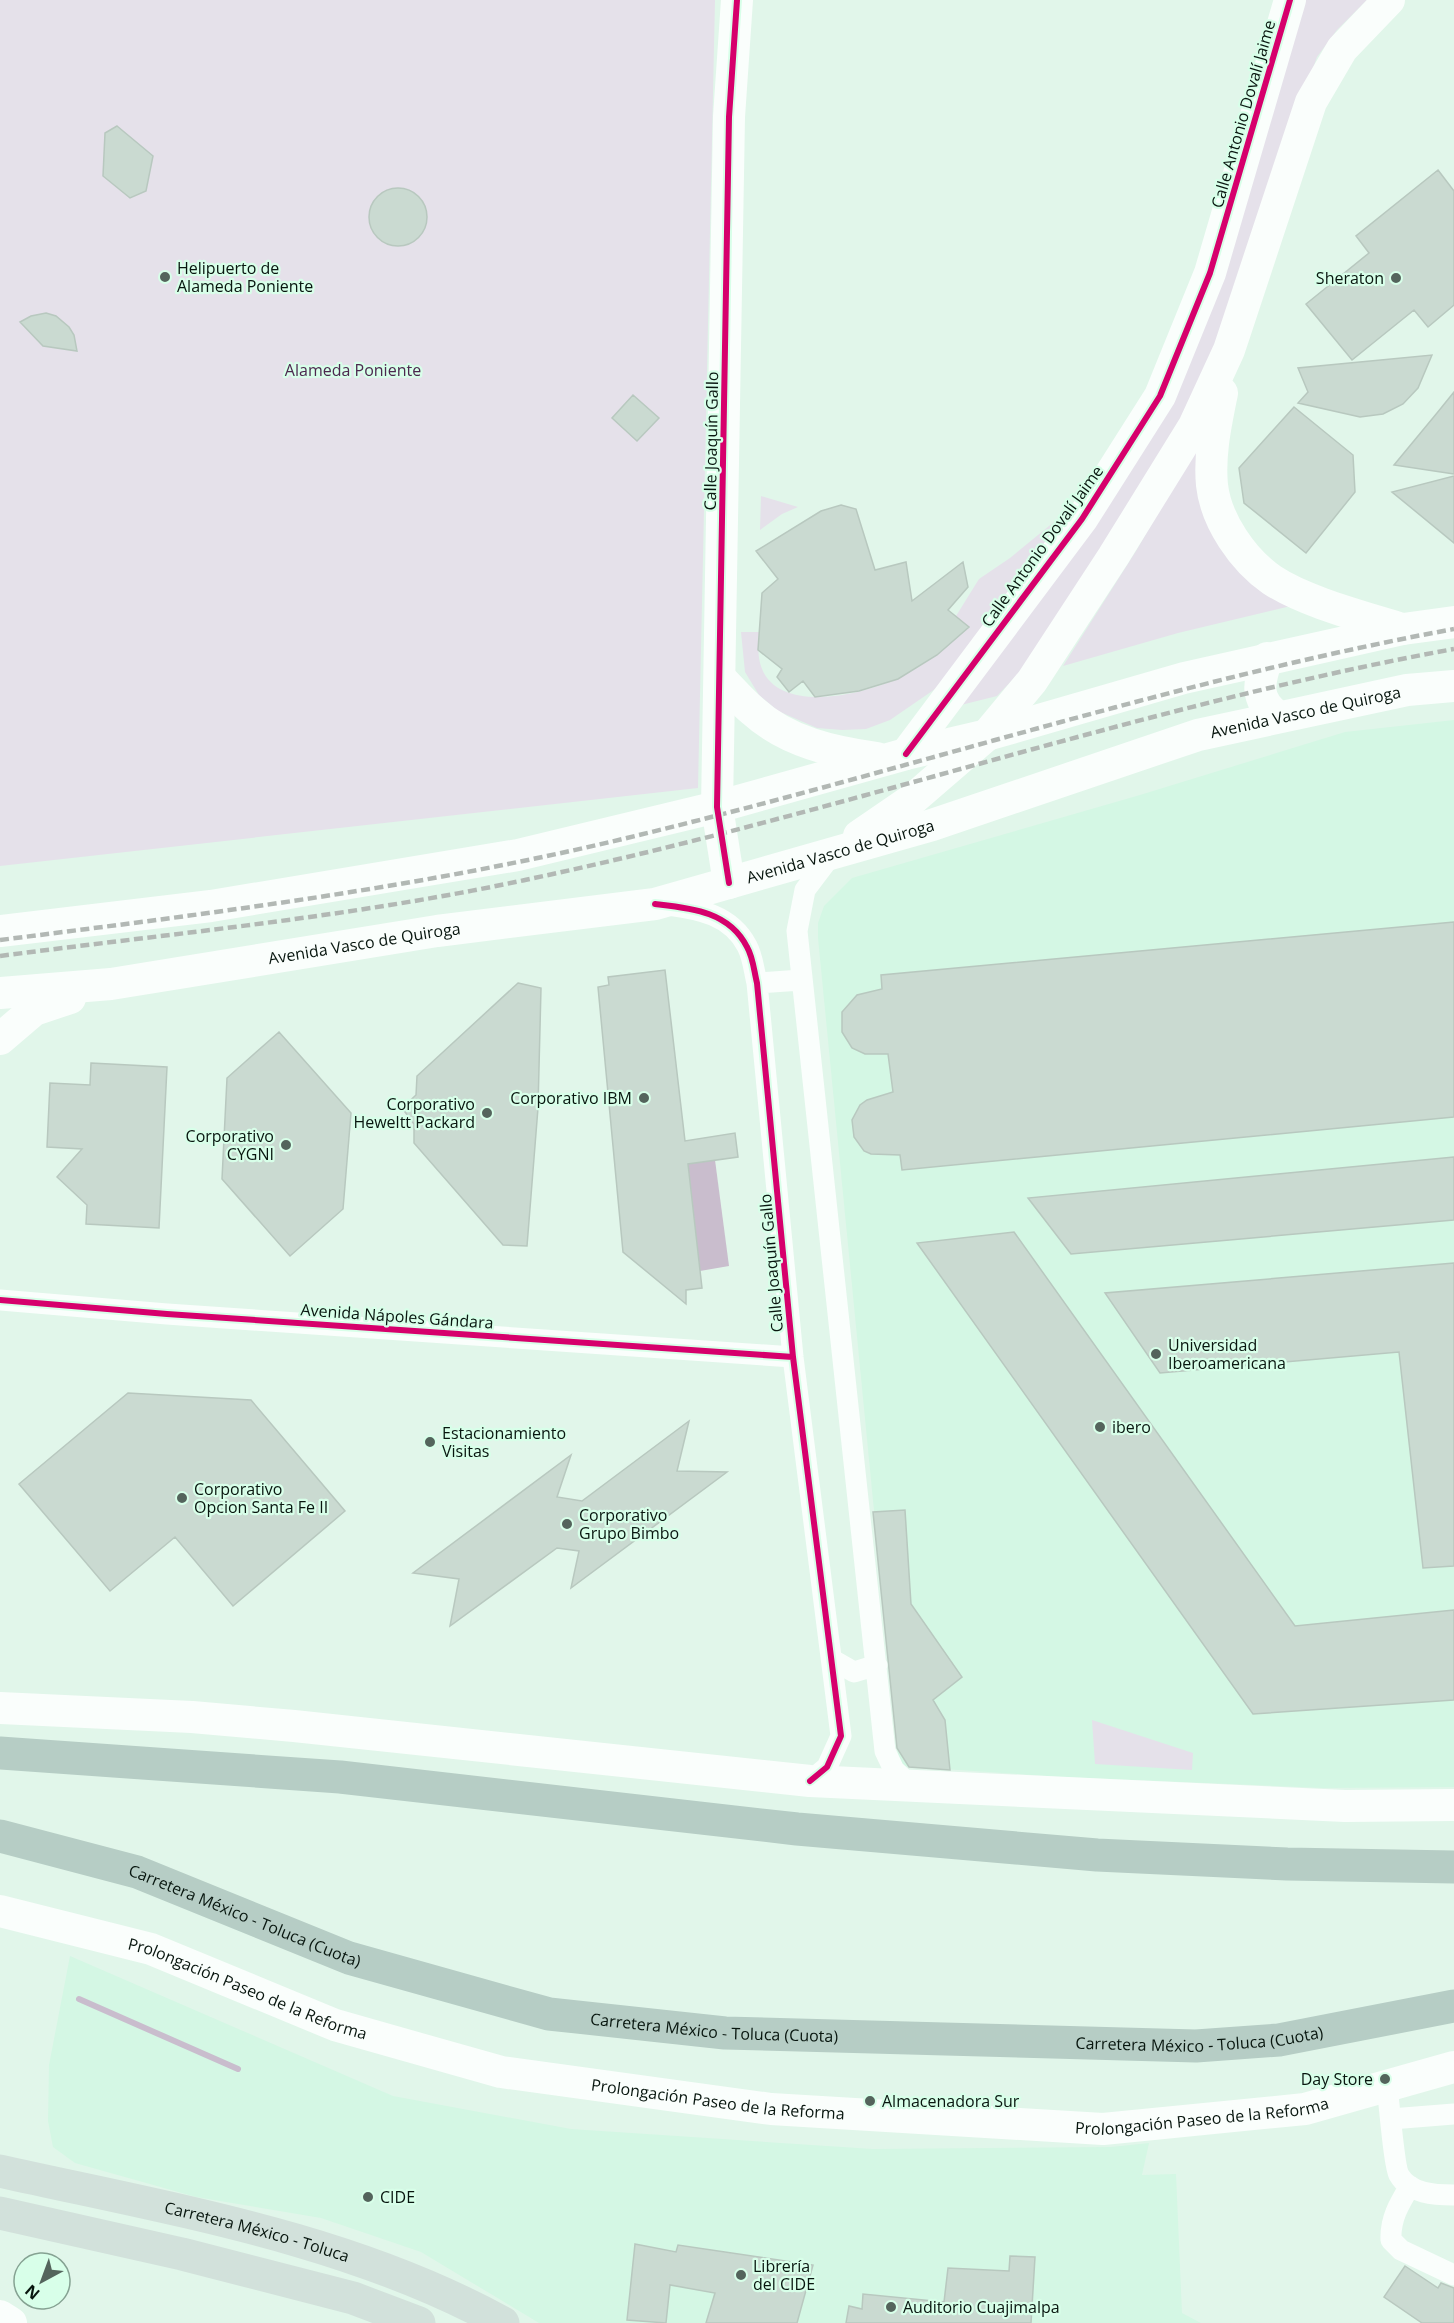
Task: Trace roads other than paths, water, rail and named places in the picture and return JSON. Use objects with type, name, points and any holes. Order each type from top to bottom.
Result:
[{"type":"highway","points":[[0,1753],[340,1777],[797,1829],[1097,1855],[1298,1865],[1454,1867]]},
{"type":"highway","name":"Carretera México - Toluca (Cuota)","points":[[13,1839],[137,1872],[349,1958],[549,2014],[725,2033],[1196,2046],[1279,2040],[1452,2008]]},
{"type":"main road","name":"Calle Joaquín Gallo","points":[[729,883],[717,807],[729,117],[737,0]]},
{"type":"main road","name":"Calle Antonio Dovalí Jaime","points":[[896,757],[1082,519],[1160,396],[1210,273],[1290,0]]},
{"type":"main road","points":[[833,853],[913,799],[987,735],[1032,681],[1113,557],[1194,426],[1229,350],[1311,102],[1342,49],[1389,0]]},
{"type":"main road","points":[[1229,350],[1212,447],[1212,487],[1224,525],[1245,554],[1273,580],[1328,605],[1402,629]]},
{"type":"main road","points":[[0,932],[211,906],[518,855],[717,807],[896,757],[987,735],[1102,700],[1267,658],[1402,629],[1454,622]]},
{"type":"main road","points":[[1267,658],[1258,691],[1261,700],[1277,716]]},
{"type":"main road","points":[[720,678],[754,712],[811,745],[835,752],[896,757]]},
{"type":"main road","name":"Avenida Vasco de Quiroga","points":[[0,993],[111,984],[437,931],[655,904],[932,825],[1198,735],[1277,716],[1407,690],[1454,686]]},
{"type":"main road","points":[[0,1039],[34,1010],[111,984]]},
{"type":"main road","points":[[0,1708],[192,1717],[271,1724],[810,1781],[1345,1806],[1454,1805]]},
{"type":"main road","name":"Prolongación Paseo de la Reforma","points":[[0,1911],[151,1949],[335,2025],[501,2072],[771,2109],[1103,2129],[1305,2109],[1454,2067]]},
{"type":"main road","name":"Carretera México - Toluca","points":[[0,2171],[197,2215],[342,2255],[419,2282],[503,2323]]},
{"type":"main road","points":[[0,2213],[182,2254],[353,2298],[418,2323]]},
{"type":"main road","points":[[0,2316],[11,2323]]},
{"type":"street","points":[[833,853],[805,890],[802,899],[797,931],[801,980],[885,1751],[894,1770],[911,1786]]},
{"type":"street","name":"Calle Joaquín Gallo","points":[[655,904],[701,909],[717,916],[734,930],[747,947],[757,982],[793,1357],[841,1736],[827,1767],[810,1781]]},
{"type":"street","points":[[757,982],[801,980]]},
{"type":"street","name":"Avenida Nápoles Gándara","points":[[0,1315],[9,1300],[167,1314],[793,1357]]},
{"type":"street","points":[[833,1660],[854,1672],[877,1665]]},
{"type":"street","points":[[1387,2086],[1398,2174],[1410,2186],[1431,2196],[1454,2195]]},
{"type":"street","points":[[1391,2119],[1454,2114]]},
{"type":"street","points":[[1410,2186],[1398,2206],[1390,2227],[1391,2240],[1401,2250],[1454,2275]]},
{"type":"waterway","points":[[79,1999],[238,2069]]},
{"type":"railway","points":[[0,940],[319,897],[478,870],[556,854],[737,810],[1247,674],[1454,629]]},
{"type":"railway","points":[[0,956],[329,914],[525,880],[758,824],[1220,700],[1454,649]]},
{"type":"place","name":"Helipuerto de Alameda Poniente","points":[[165,277]]},
{"type":"place","name":"Sheraton","points":[[1396,278]]},
{"type":"place","name":"Corporativo IBM","points":[[644,1098]]},
{"type":"place","name":"Corporativo Heweltt Packard","points":[[487,1113]]},
{"type":"place","name":"Corporativo CYGNI","points":[[286,1145]]},
{"type":"place","name":"Universidad Iberoamericana","points":[[1156,1354]]},
{"type":"place","name":"ibero","points":[[1100,1427]]},
{"type":"place","name":"Estacionamiento Visitas","points":[[430,1442]]},
{"type":"place","name":"Corporativo Opcion Santa Fe II","points":[[182,1498]]},
{"type":"place","name":"Corporativo Grupo Bimbo","points":[[567,1524]]},
{"type":"place","name":"Day Store","points":[[1385,2079]]},
{"type":"place","name":"Almacenadora Sur","points":[[870,2101]]},
{"type":"place","name":"CIDE","points":[[368,2197]]},
{"type":"place","name":"Librería del CIDE","points":[[741,2275]]},
{"type":"place","name":"Auditorio Cuajimalpa","points":[[891,2307]]},
{"type":"park label","name":"Alameda Poniente","points":[[353,370]]}]
